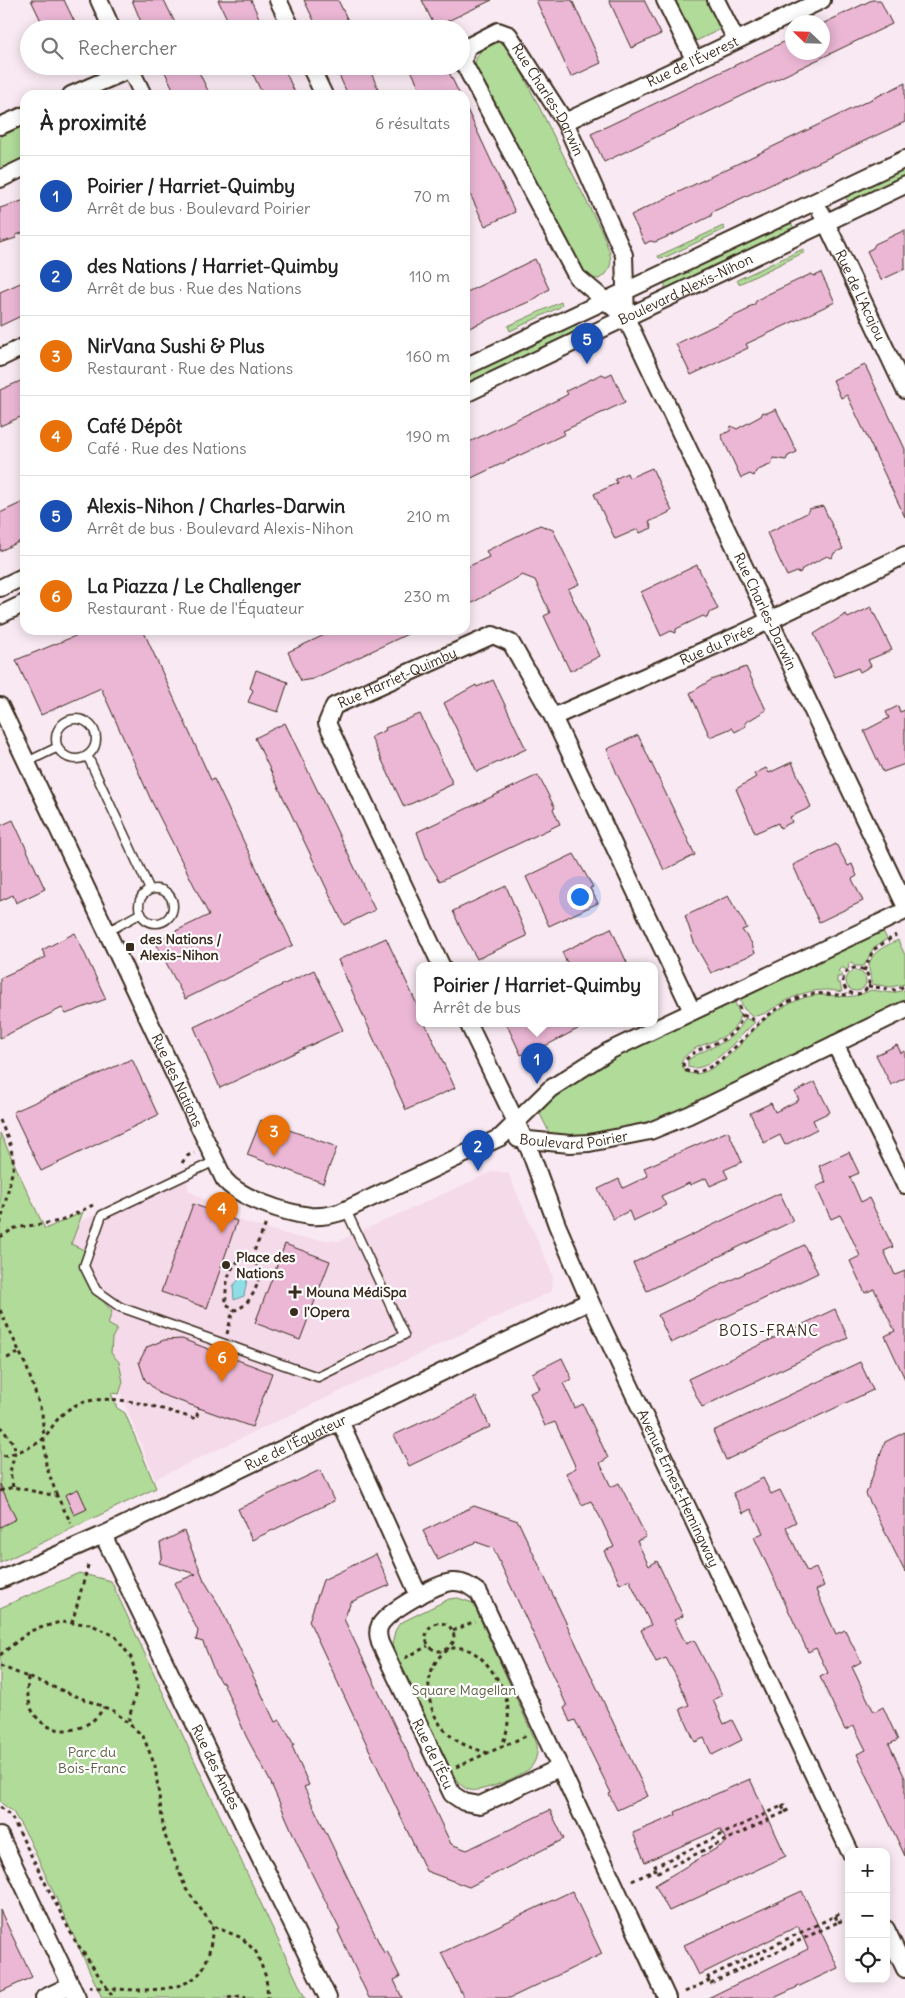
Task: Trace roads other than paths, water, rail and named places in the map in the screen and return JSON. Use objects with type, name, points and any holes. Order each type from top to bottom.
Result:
[{"type":"street","points":[[99,0],[108,20]]},
{"type":"street","points":[[278,0],[288,20]]},
{"type":"street","points":[[665,0],[694,59]]},
{"type":"street","points":[[716,0],[736,40]]},
{"type":"street","name":"Rue de l'Éverest","points":[[565,122],[694,59],[822,0]]},
{"type":"street","name":"Rue Charles-Darwin","points":[[470,45],[498,31],[509,35],[565,122],[624,255],[626,318],[905,905]]},
{"type":"street","points":[[82,90],[115,75]]},
{"type":"street","points":[[133,75],[141,90]]},
{"type":"street","points":[[314,75],[322,90]]},
{"type":"street","name":"Rue Charles-Darwin","points":[[470,75],[577,277],[626,318]]},
{"type":"street","points":[[0,126],[20,117]]},
{"type":"street","name":"Boulevard Alexis-Nihon","points":[[470,364],[905,159]]},
{"type":"street","points":[[0,179],[20,169]]},
{"type":"street","name":"Boulevard Alexis-Nihon","points":[[470,392],[905,185]]},
{"type":"street","name":"Rue de L'Acajou","points":[[816,201],[905,390]]},
{"type":"street","points":[[0,358],[20,348]]},
{"type":"street","name":"Rue du Pirée","points":[[553,717],[770,620],[905,555]]},
{"type":"street","points":[[0,588],[20,578]]},
{"type":"street","points":[[0,615],[20,605]]},
{"type":"street","name":"Rue Harriet-Quimby","points":[[440,962],[327,723],[334,706],[493,635],[511,643],[553,717],[692,1011]]},
{"type":"street","name":"Rue des Nations","points":[[0,706],[215,1161],[229,1185],[245,1196],[311,1216],[329,1215],[346,1210],[501,1137]]},
{"type":"street","name":"Boulevard Poirier","points":[[501,1137],[550,1089],[584,1066],[692,1011],[905,911]]},
{"type":"street","name":"Boulevard Poirier","points":[[501,1137],[570,1144],[589,1143],[650,1131],[689,1115],[905,1010]]},
{"type":"street","points":[[470,1027],[517,1122]]},
{"type":"street","points":[[836,1044],[905,1185]]},
{"type":"street","name":"Avenue Ernest-Hemingway","points":[[517,1122],[557,1225],[590,1301],[848,1848]]},
{"type":"street","name":"Rue de l'Équateur","points":[[0,1580],[103,1535],[590,1301]]},
{"type":"street","points":[[340,1421],[419,1596]]},
{"type":"street","name":"Rue des Andes","points":[[103,1535],[328,1998]]},
{"type":"street","name":"Rue de l'Écu","points":[[559,1768],[480,1805],[464,1802],[452,1794],[378,1636],[380,1626],[391,1612],[419,1596],[452,1582],[466,1583],[479,1594],[667,1998]]},
{"type":"street","points":[[0,1836],[74,1991],[44,1998]]},
{"type":"street","points":[[890,1936],[904,1962]]},
{"type":"lane","points":[[72,719],[85,721],[95,730],[97,736],[94,750],[88,757],[71,759],[65,756],[58,747],[56,739],[61,726],[72,719]]},
{"type":"lane","points":[[27,762],[58,747]]},
{"type":"lane","points":[[88,757],[150,890]]},
{"type":"lane","points":[[162,889],[167,892],[173,901],[172,912],[160,922],[149,921],[141,913],[142,897],[150,890],[162,889]]},
{"type":"lane","points":[[107,932],[141,913]]},
{"type":"lane","points":[[215,1161],[102,1214],[84,1266],[96,1290],[120,1307],[318,1377],[404,1335],[346,1210]]},
{"type":"water","points":[[241,1277],[247,1280],[244,1296],[234,1300],[233,1286]]},
{"type":"place","name":"Alexis-Nihon / Charles-Darwin","points":[[587,364]]},
{"type":"place","name":"des Nations / Alexis-Nihon","points":[[130,947]]},
{"type":"place","name":"Poirier / Harriet-Quimby","points":[[537,1084]]},
{"type":"place","name":"NirVana Sushi & Plus","points":[[274,1156]]},
{"type":"place","name":"des Nations / Harriet-Quimby","points":[[478,1171]]},
{"type":"place","name":"Café Dépôt","points":[[222,1233]]},
{"type":"place","name":"Place des Nations","points":[[226,1265]]},
{"type":"place","name":"Mouna MédiSpa","points":[[295,1292]]},
{"type":"place","name":"l'Opera","points":[[294,1312]]},
{"type":"place","name":"La Piazza / Le Challenger","points":[[222,1382]]},
{"type":"district","name":"BOIS-FRANC","points":[[769,1330]]},
{"type":"park label","name":"Square Magellan","points":[[464,1690]]},
{"type":"park label","name":"Parc du Bois-Franc","points":[[92,1760]]}]
